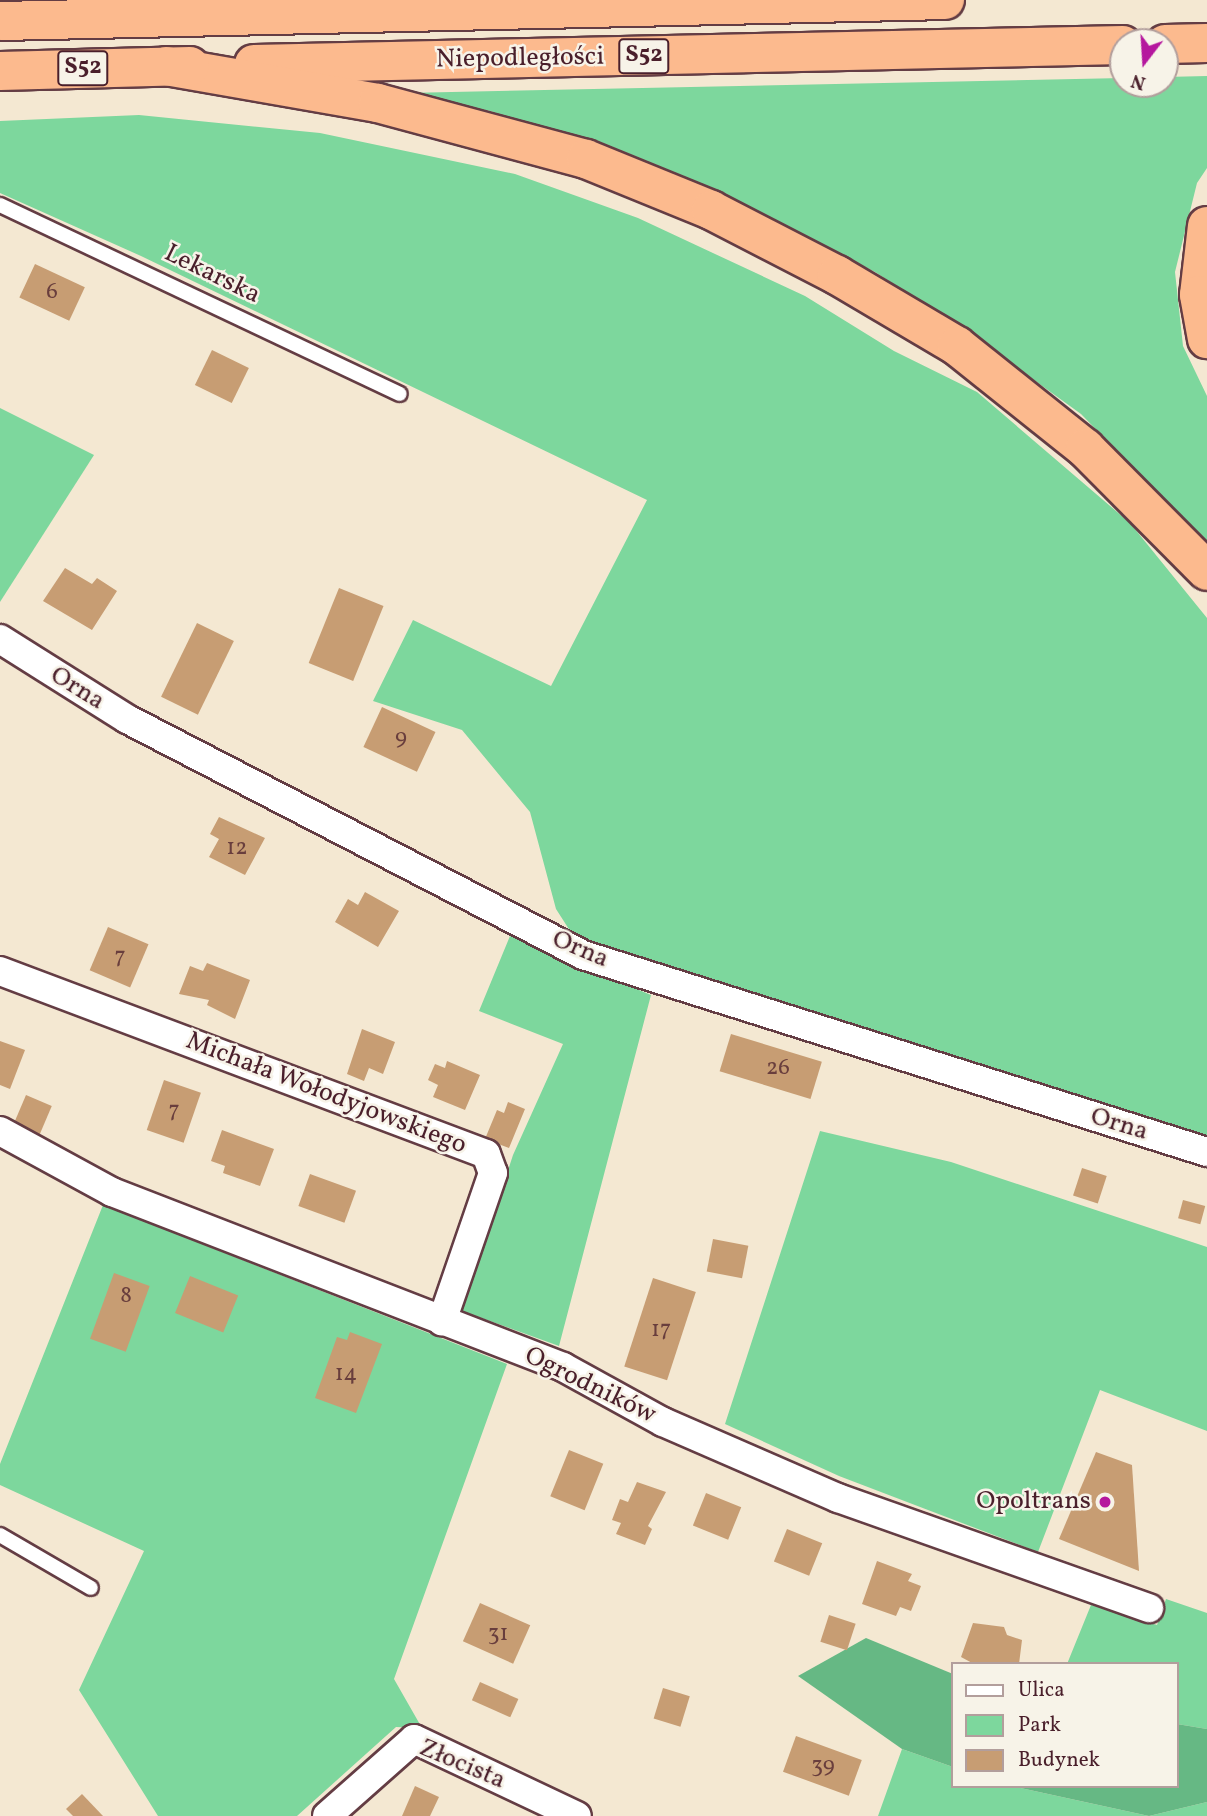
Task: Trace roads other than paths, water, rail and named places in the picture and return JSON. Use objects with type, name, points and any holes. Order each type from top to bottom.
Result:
[{"type":"highway","points":[[275,13],[331,0]]},
{"type":"highway","name":"Niepodległości","points":[[0,21],[946,0]]},
{"type":"highway","points":[[1179,44],[1207,43]]},
{"type":"highway","name":"Niepodległości","points":[[0,71],[1109,45]]},
{"type":"highway","points":[[166,66],[404,110],[586,159],[711,210],[837,275],[957,346],[1085,448],[1207,571]]},
{"type":"highway","points":[[1207,226],[1199,295],[1207,339]]},
{"type":"street","name":"Orna","points":[[0,639],[127,719],[583,955],[1207,1152]]},
{"type":"street","name":"Michała Wołodyjowskiego","points":[[0,971],[486,1154],[494,1173],[442,1321]]},
{"type":"street","name":"Ogrodników","points":[[0,1131],[112,1192],[563,1367],[663,1422],[838,1497],[1149,1608]]},
{"type":"street","name":"Złocista","points":[[327,1816],[414,1739],[577,1816]]},
{"type":"lane","name":"Lekarska","points":[[0,205],[400,394]]},
{"type":"lane","points":[[0,1535],[91,1588]]},
{"type":"place","name":"Opoltrans","points":[[1105,1502]]}]
